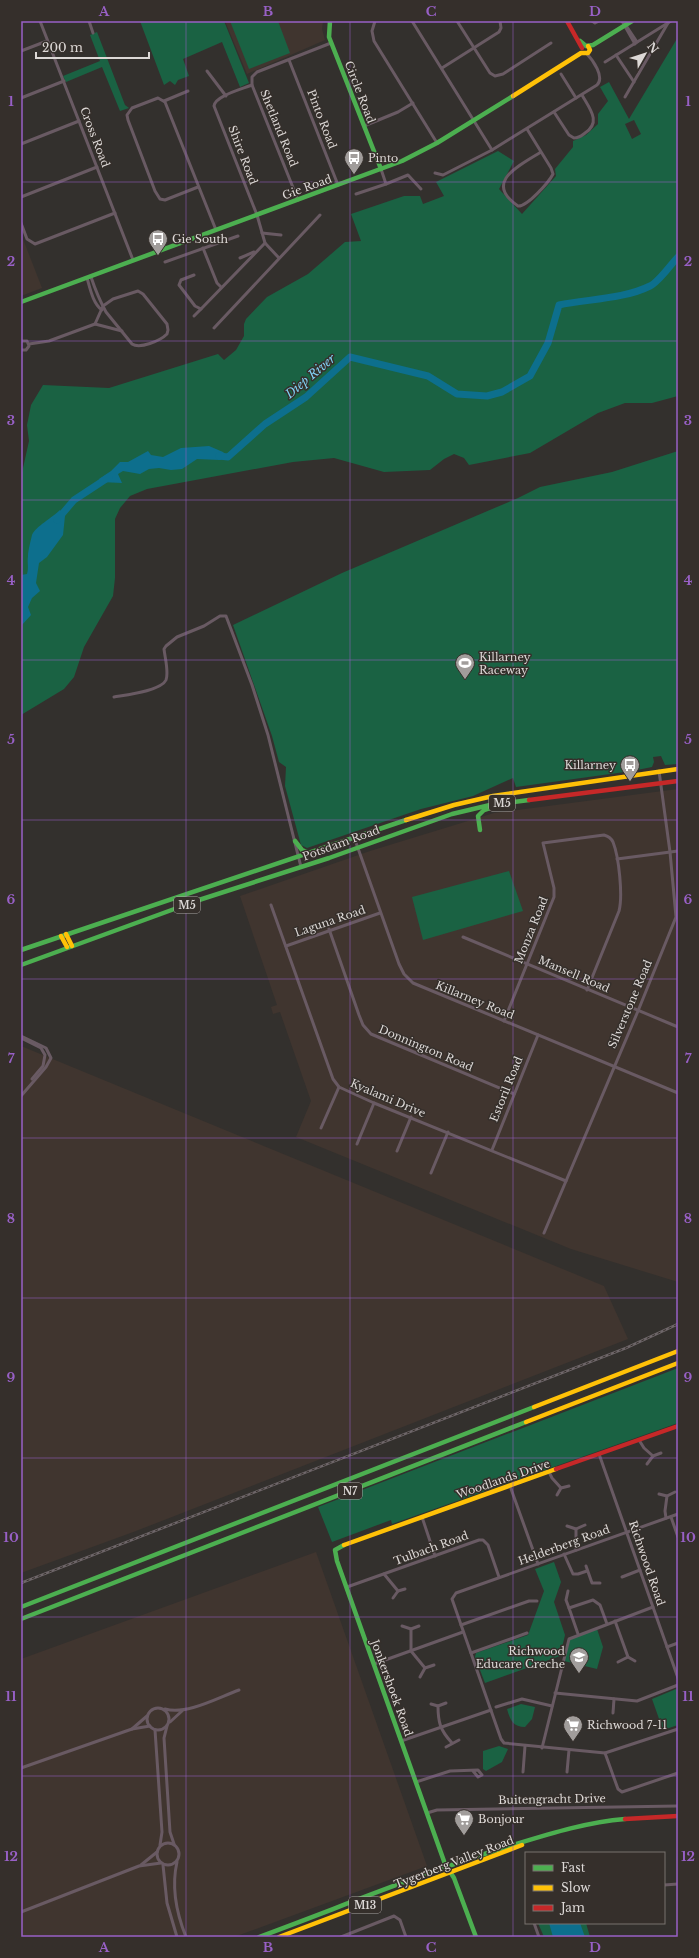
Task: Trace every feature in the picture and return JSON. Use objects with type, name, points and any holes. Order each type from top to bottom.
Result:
[{"type":"main road","name":"Circle Road","points":[[330,21],[329,34],[331,43],[381,169]]},
{"type":"main road","points":[[567,21],[586,50]]},
{"type":"main road","name":"Gie Road","points":[[21,302],[413,156],[437,143],[586,50],[623,23],[632,21]]},
{"type":"main road","name":"Potsdam Road","points":[[21,950],[66,934],[126,916],[298,855],[442,808],[493,796],[678,769]]},
{"type":"main road","name":"Potsdam Road","points":[[21,965],[69,946],[358,848],[440,818],[504,803],[678,781]]},
{"type":"main road","points":[[480,830],[477,820],[479,814],[488,808],[504,803]]},
{"type":"main road","points":[[295,841],[302,850],[307,852]]},
{"type":"main road","points":[[66,934],[69,946]]},
{"type":"main road","points":[[61,936],[69,946]]},
{"type":"main road","name":"N7","points":[[21,1606],[678,1351]]},
{"type":"main road","name":"N7","points":[[21,1618],[678,1363]]},
{"type":"main road","name":"Woodlands Drive","points":[[336,1550],[340,1546],[678,1426]]},
{"type":"main road","name":"Jonkershoek Road","points":[[336,1550],[335,1554],[346,1587],[434,1832]]},
{"type":"main road","name":"Tygerberg Valley Road","points":[[259,1937],[446,1867],[545,1835],[613,1820],[678,1816]]},
{"type":"main road","name":"Tygerberg Valley Road","points":[[434,1832],[446,1867]]},
{"type":"main road","name":"Tygerberg Valley Road","points":[[279,1937],[451,1873],[545,1835]]},
{"type":"main road","points":[[446,1867],[451,1873],[476,1937]]},
{"type":"street","name":"Cross Road","points":[[40,21],[133,260]]},
{"type":"street","points":[[89,21],[93,33]]},
{"type":"street","points":[[375,21],[372,31],[374,41],[437,143]]},
{"type":"street","points":[[412,21],[492,150]]},
{"type":"street","points":[[457,21],[490,73],[498,76],[551,43]]},
{"type":"street","points":[[442,68],[500,31],[500,21]]},
{"type":"street","points":[[592,21],[595,23],[600,21]]},
{"type":"street","points":[[604,62],[671,21]]},
{"type":"street","points":[[623,23],[636,43]]},
{"type":"street","points":[[621,92],[625,96],[668,23]]},
{"type":"street","points":[[657,30],[661,32],[660,38]]},
{"type":"street","points":[[21,51],[47,40]]},
{"type":"street","points":[[207,71],[226,96],[252,85],[252,77],[257,72],[331,43]]},
{"type":"street","points":[[435,173],[443,175],[492,150],[597,85],[600,80],[600,75],[586,50]]},
{"type":"street","points":[[616,55],[634,82]]},
{"type":"street","name":"Pinto Road","points":[[290,60],[338,185]]},
{"type":"street","points":[[561,74],[576,98]]},
{"type":"street","points":[[21,98],[64,81]]},
{"type":"street","name":"Shetland Road","points":[[252,85],[298,200]]},
{"type":"street","points":[[164,101],[188,91]]},
{"type":"street","points":[[554,112],[569,135],[574,138],[580,137],[589,131],[594,121],[593,114],[582,95]]},
{"type":"street","name":"Shire Road","points":[[226,96],[215,101],[214,106],[257,215],[265,243]]},
{"type":"street","points":[[198,187],[165,200],[160,199],[155,191],[127,115],[130,109],[160,98],[164,101],[216,230]]},
{"type":"street","points":[[364,126],[398,112],[413,103]]},
{"type":"street","points":[[21,144],[79,121]]},
{"type":"street","points":[[527,129],[552,168],[552,175],[528,203],[518,206],[505,193],[503,183],[511,171],[541,152]]},
{"type":"street","points":[[21,197],[97,167]]},
{"type":"street","points":[[381,169],[386,184]]},
{"type":"street","points":[[356,194],[408,175],[421,189]]},
{"type":"street","points":[[21,223],[27,239],[35,244],[115,213]]},
{"type":"street","points":[[214,328],[320,215]]},
{"type":"street","points":[[262,233],[282,235]]},
{"type":"street","points":[[165,262],[238,236]]},
{"type":"street","points":[[194,316],[255,251],[265,243],[279,258]]},
{"type":"street","points":[[203,248],[217,283],[221,287]]},
{"type":"street","points":[[240,258],[255,251]]},
{"type":"street","points":[[194,275],[181,280],[179,285],[195,306],[202,309]]},
{"type":"street","points":[[89,277],[102,308],[132,344],[137,346],[162,338],[167,334],[168,330],[167,324],[140,292],[135,291],[113,299],[102,308],[96,324]]},
{"type":"street","points":[[29,344],[49,341],[96,324],[122,331]]},
{"type":"street","points":[[21,341],[26,340],[29,344]]},
{"type":"street","points":[[21,350],[27,350],[29,344]]},
{"type":"street","points":[[114,697],[162,686],[167,676],[164,649],[166,646],[178,637],[204,626],[220,616],[226,616],[252,685],[268,735],[301,867]]},
{"type":"street","name":"Silverstone Road","points":[[544,1233],[613,1066],[638,1011],[676,915],[670,852],[659,771]]},
{"type":"street","name":"Monza Road","points":[[504,1021],[554,897],[554,888],[543,843],[606,835],[613,844],[617,859]]},
{"type":"street","name":"Killarney Road","points":[[354,837],[398,964],[404,974],[413,983],[678,1093]]},
{"type":"street","points":[[587,990],[620,908],[617,859],[678,851]]},
{"type":"street","name":"Kyalami Drive","points":[[271,905],[333,1079],[339,1087],[374,1103],[566,1181]]},
{"type":"street","name":"Laguna Road","points":[[286,946],[329,929],[380,913]]},
{"type":"street","name":"Donnington Road","points":[[329,929],[359,1015],[363,1025],[370,1034],[514,1094]]},
{"type":"street","name":"Mansell Road","points":[[464,937],[678,1027]]},
{"type":"street","name":"Estoril Road","points":[[492,1150],[538,1035]]},
{"type":"street","points":[[21,1037],[42,1045],[50,1052],[50,1062],[21,1096]]},
{"type":"street","points":[[21,1037],[41,1048],[46,1059],[43,1066],[21,1093]]},
{"type":"street","points":[[45,1054],[50,1052]]},
{"type":"street","points":[[321,1128],[339,1087]]},
{"type":"street","points":[[357,1144],[374,1103]]},
{"type":"street","points":[[397,1151],[411,1117]]},
{"type":"street","points":[[431,1173],[448,1132]]},
{"type":"street","points":[[639,1440],[644,1448],[653,1456]]},
{"type":"street","points":[[648,1464],[653,1456],[661,1453]]},
{"type":"street","name":"Richwood Road","points":[[599,1454],[678,1678]]},
{"type":"street","points":[[549,1472],[561,1488]]},
{"type":"street","points":[[510,1486],[538,1564]]},
{"type":"street","points":[[557,1495],[561,1488],[569,1486]]},
{"type":"street","points":[[659,1494],[667,1496],[675,1492]]},
{"type":"street","points":[[666,1518],[665,1511],[667,1496]]},
{"type":"street","name":"Helderberg Road","points":[[461,1625],[452,1600],[456,1593],[678,1514]]},
{"type":"street","points":[[422,1517],[435,1556]]},
{"type":"street","points":[[671,1517],[678,1537]]},
{"type":"street","points":[[567,1526],[576,1529],[585,1525]]},
{"type":"street","points":[[576,1529],[576,1550]]},
{"type":"street","name":"Tulbach Road","points":[[346,1587],[483,1540],[488,1545],[500,1577]]},
{"type":"street","points":[[564,1554],[573,1574],[587,1571]]},
{"type":"street","points":[[586,1566],[592,1582],[600,1583]]},
{"type":"street","points":[[622,1577],[640,1570]]},
{"type":"street","points":[[384,1574],[398,1591]]},
{"type":"street","points":[[393,1598],[398,1591],[405,1589]]},
{"type":"street","points":[[568,1591],[566,1600],[578,1634]]},
{"type":"street","points":[[569,1608],[595,1600],[600,1604],[607,1624]]},
{"type":"street","points":[[537,1601],[529,1601],[461,1625],[504,1743],[542,1748],[605,1753],[678,1729]]},
{"type":"street","points":[[542,1748],[568,1641],[571,1637],[653,1607]]},
{"type":"street","points":[[615,1621],[628,1657],[635,1661]]},
{"type":"street","points":[[402,1626],[411,1629],[419,1626]]},
{"type":"street","points":[[411,1629],[411,1651],[425,1668]]},
{"type":"street","points":[[374,1664],[463,1632]]},
{"type":"street","points":[[471,1653],[527,1633]]},
{"type":"street","points":[[667,1647],[678,1643]]},
{"type":"street","points":[[618,1662],[628,1657]]},
{"type":"street","points":[[420,1677],[425,1668],[434,1665]]},
{"type":"street","points":[[555,1693],[639,1700],[678,1685]]},
{"type":"street","points":[[132,1729],[147,1716],[150,1710],[156,1707],[172,1711],[184,1710],[239,1690]]},
{"type":"street","points":[[496,1707],[522,1698],[552,1706]]},
{"type":"street","points":[[613,1712],[614,1699]]},
{"type":"street","points":[[431,1704],[438,1706],[446,1703]]},
{"type":"street","points":[[438,1706],[440,1728],[452,1743]]},
{"type":"street","points":[[165,1709],[169,1714],[169,1722]]},
{"type":"street","points":[[184,1710],[169,1722],[164,1738],[170,1835],[179,1851],[174,1875],[175,1895],[179,1919],[186,1937]]},
{"type":"street","points":[[401,1741],[491,1710]]},
{"type":"street","points":[[147,1716],[150,1726],[155,1730],[162,1730],[167,1726]]},
{"type":"street","points":[[21,1768],[132,1729],[150,1726]]},
{"type":"street","points":[[139,1866],[157,1852],[160,1846],[162,1825],[155,1730]]},
{"type":"street","points":[[446,1747],[459,1740]]},
{"type":"street","points":[[523,1772],[525,1746]]},
{"type":"street","points":[[567,1772],[569,1750]]},
{"type":"street","points":[[605,1753],[618,1789],[622,1792],[678,1773]]},
{"type":"street","points":[[416,1782],[450,1771],[473,1771]]},
{"type":"street","name":"Buitengracht Drive","points":[[427,1813],[437,1810],[678,1806]]},
{"type":"street","points":[[160,1846],[167,1843],[174,1844]]},
{"type":"street","points":[[157,1852],[158,1859],[162,1864],[167,1903],[177,1937]]},
{"type":"street","points":[[21,1912],[139,1866],[162,1864],[170,1866],[177,1862]]},
{"type":"street","points":[[665,1885],[678,1884]]},
{"type":"street","points":[[341,1937],[394,1916],[400,1920],[406,1937]]},
{"type":"street","points":[[534,1924],[539,1937]]},
{"type":"shaded area","points":[[225,21],[323,21],[322,29],[325,40],[247,74]]},
{"type":"shaded area","points":[[21,234],[42,288],[21,296]]},
{"type":"shaded area","points":[[678,789],[678,1282],[571,1249],[296,1137],[311,1101],[280,1012],[273,1014],[271,1007],[277,1005],[240,896],[370,851],[494,813]]},
{"type":"shaded area","points":[[21,1046],[604,1286],[628,1339],[136,1531],[21,1573]]},
{"type":"shaded area","points":[[316,1552],[427,1866],[234,1937],[21,1937],[21,1659]]},
{"type":"green space","points":[[140,21],[224,21],[249,83],[240,87],[222,42],[183,59],[189,76],[178,80],[175,85],[170,81],[164,85]]},
{"type":"green space","points":[[230,21],[278,21],[290,53],[249,69]]},
{"type":"green space","points":[[97,32],[125,105],[129,108],[120,111],[102,67],[66,82],[63,76],[100,61],[90,35]]},
{"type":"green space","points":[[678,37],[678,396],[652,403],[625,403],[598,413],[530,453],[469,465],[464,458],[454,454],[444,459],[430,470],[384,472],[334,458],[293,462],[147,489],[130,496],[120,508],[115,519],[115,578],[113,596],[84,647],[74,677],[64,689],[21,715],[21,477],[29,441],[27,425],[31,405],[43,385],[109,388],[218,354],[224,360],[236,350],[244,336],[244,324],[246,319],[267,297],[308,274],[345,242],[361,241],[351,214],[404,196],[420,196],[423,204],[444,196],[436,182],[498,151],[514,161],[499,189],[522,214],[556,176],[555,169],[573,147],[573,141],[586,135],[598,124],[598,114],[608,101],[600,87],[609,82],[629,119]],"holes":[[[634,120],[641,134],[632,139],[625,124]]]},
{"type":"green space","name":"Killarney Raceway","points":[[678,451],[678,764],[665,765],[661,756],[653,757],[654,762],[652,767],[632,771],[516,787],[513,778],[473,796],[421,809],[307,848],[301,845],[285,786],[286,767],[279,762],[272,736],[233,625],[342,573],[518,498],[540,487],[612,472]]},
{"type":"green space","points":[[509,871],[523,911],[423,940],[412,897]]},
{"type":"green space","points":[[678,1368],[678,1423],[392,1524],[391,1520],[332,1542],[318,1507]]},
{"type":"green space","points":[[554,1562],[561,1582],[554,1602],[565,1635],[560,1656],[485,1683],[475,1657],[476,1653],[528,1635],[544,1591],[535,1569]]},
{"type":"green space","points":[[597,1629],[603,1647],[597,1669],[564,1661],[570,1639]]},
{"type":"green space","points":[[676,1689],[678,1692],[678,1725],[663,1730],[652,1699]]},
{"type":"green space","points":[[521,1704],[535,1707],[532,1719],[525,1727],[517,1726],[512,1722],[507,1709]]},
{"type":"green space","points":[[499,1746],[508,1749],[502,1762],[486,1771],[483,1769],[483,1751]]},
{"type":"green space","points":[[538,1924],[586,1924],[590,1937],[544,1937]]},
{"type":"water","points":[[209,446],[223,452],[228,457],[220,460],[197,459],[182,469],[149,469],[140,474],[123,471],[118,474],[122,483],[101,482],[99,479],[111,471],[120,462],[128,462],[148,451],[151,455],[163,457],[181,448]]},
{"type":"water","points":[[60,510],[65,516],[63,535],[47,557],[39,563],[36,583],[40,591],[32,598],[28,607],[31,615],[21,626],[21,575],[27,574],[28,554],[32,535],[40,525]]},
{"type":"water","points":[[549,1924],[580,1924],[585,1937],[553,1937]]},
{"type":"waterway","name":"Diep River","points":[[219,456],[228,457],[265,424],[306,397],[350,357],[428,376],[457,394],[487,396],[502,392],[530,376],[548,343],[559,305],[629,294],[650,286],[665,273],[678,257]]},
{"type":"waterway","name":"Diep River","points":[[57,520],[74,500],[109,477]]},
{"type":"railway","points":[[21,1583],[626,1348],[678,1324]]},
{"type":"traffic: fast","points":[[330,21],[329,37],[381,169]]},
{"type":"traffic: fast","points":[[580,41],[586,46],[593,45],[632,21]]},
{"type":"traffic: fast","points":[[21,302],[402,161],[437,143],[513,96]]},
{"type":"traffic: fast","points":[[21,965],[199,900],[329,858],[452,814],[490,805],[529,800]]},
{"type":"traffic: fast","points":[[480,830],[478,816],[484,810],[490,808]]},
{"type":"traffic: fast","points":[[21,950],[406,820]]},
{"type":"traffic: fast","points":[[295,841],[302,850],[307,852]]},
{"type":"traffic: fast","points":[[21,1607],[534,1407]]},
{"type":"traffic: fast","points":[[21,1619],[526,1422]]},
{"type":"traffic: fast","points":[[344,1545],[335,1550],[337,1561],[445,1864],[454,1878],[476,1937]]},
{"type":"traffic: fast","points":[[259,1937],[417,1877],[481,1855],[568,1829],[625,1819]]},
{"type":"traffic: slow","points":[[513,96],[581,53],[588,53],[590,50],[588,46]]},
{"type":"traffic: slow","points":[[406,820],[454,805],[493,796],[678,769]]},
{"type":"traffic: slow","points":[[66,934],[72,946]]},
{"type":"traffic: slow","points":[[61,936],[67,947]]},
{"type":"traffic: slow","points":[[534,1407],[678,1351]]},
{"type":"traffic: slow","points":[[526,1422],[678,1363]]},
{"type":"traffic: slow","points":[[344,1545],[556,1469]]},
{"type":"traffic: slow","points":[[279,1937],[522,1845]]},
{"type":"traffic: jam","points":[[567,21],[582,48]]},
{"type":"traffic: jam","points":[[529,800],[678,781]]},
{"type":"traffic: jam","points":[[556,1469],[678,1426]]},
{"type":"traffic: jam","points":[[625,1819],[678,1816]]},
{"type":"place","name":"Pinto","points":[[354,175]]},
{"type":"place","name":"Gie South","points":[[158,256]]},
{"type":"place","name":"Killarney Raceway","points":[[465,680]]},
{"type":"place","name":"Killarney","points":[[630,782]]},
{"type":"place","name":"Richwood Educare Creche","points":[[579,1674]]},
{"type":"place","name":"Richwood 7-11","points":[[573,1742]]},
{"type":"place","name":"Bonjour","points":[[464,1836]]}]
